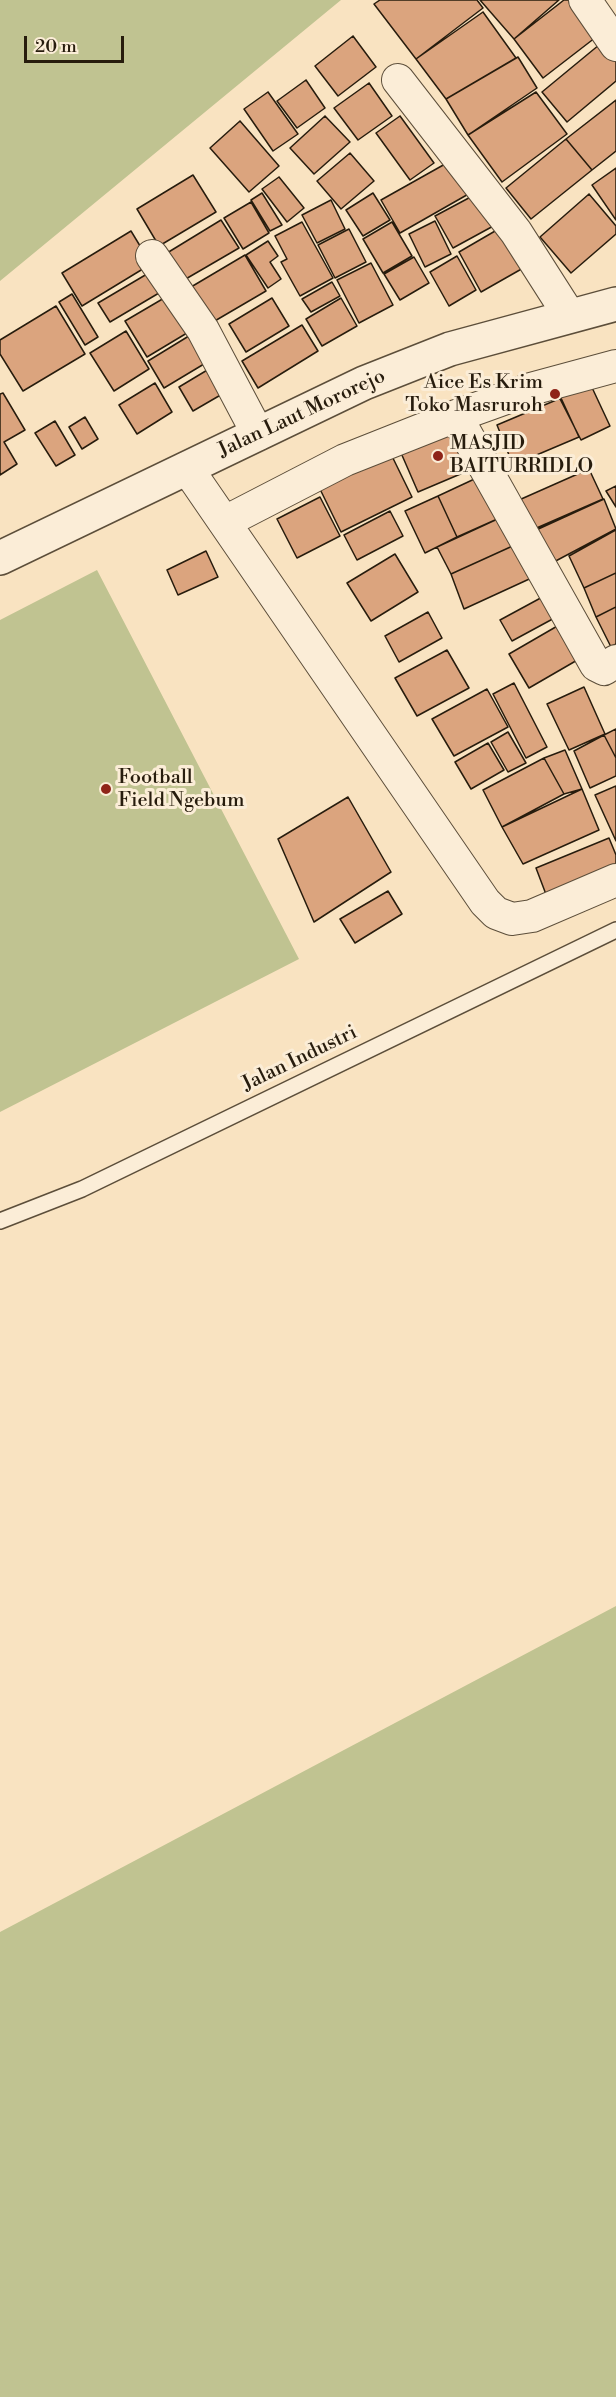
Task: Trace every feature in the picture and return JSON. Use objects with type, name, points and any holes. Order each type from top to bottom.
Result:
[{"type":"street","points":[[585,0],[616,45]]},
{"type":"street","points":[[398,80],[516,232],[569,315]]},
{"type":"street","points":[[152,256],[204,330],[258,434]]},
{"type":"street","name":"Jalan Laut Mororejo","points":[[0,558],[364,383],[450,349],[616,304]]},
{"type":"street","points":[[225,522],[345,460],[531,389],[616,366]]},
{"type":"street","points":[[456,416],[596,665],[604,669],[616,661]]},
{"type":"street","points":[[187,468],[485,902],[496,913],[512,920],[532,916],[616,880]]},
{"type":"lane","name":"Jalan Industri","points":[[0,1221],[82,1189],[616,930]]},
{"type":"green space","points":[[0,0],[341,0],[0,281]]},
{"type":"green space","name":"Football Field Ngebum","points":[[97,570],[299,959],[0,1112],[0,620]]},
{"type":"green space","points":[[616,1606],[616,2397],[0,2397],[0,1932]]},
{"type":"building","points":[[380,0],[477,0],[483,8],[416,59],[374,4]]},
{"type":"building","points":[[480,0],[559,0],[514,39]]},
{"type":"building","points":[[564,0],[574,0],[600,34],[543,78],[514,39]]},
{"type":"building","points":[[483,12],[516,58],[446,99],[416,59]]},
{"type":"building","points":[[353,36],[376,67],[338,96],[315,66]]},
{"type":"building","points":[[605,40],[616,53],[616,81],[567,122],[542,92]]},
{"type":"building","points":[[518,57],[537,88],[468,135],[446,99]]},
{"type":"building","points":[[306,80],[325,108],[297,128],[277,101]]},
{"type":"building","points":[[369,83],[392,116],[358,140],[334,108]]},
{"type":"building","points":[[268,92],[298,134],[273,151],[244,109]]},
{"type":"building","points":[[536,92],[567,134],[502,182],[468,135]]},
{"type":"building","points":[[616,100],[616,151],[592,170],[566,139]]},
{"type":"building","points":[[325,116],[350,142],[314,174],[290,148]]},
{"type":"building","points":[[400,116],[434,163],[410,180],[376,133]]},
{"type":"building","points":[[240,121],[279,166],[249,192],[210,148]]},
{"type":"building","points":[[566,139],[592,170],[531,219],[506,188]]},
{"type":"building","points":[[350,153],[374,181],[341,209],[317,181]]},
{"type":"building","points":[[454,159],[472,192],[400,233],[381,200]]},
{"type":"building","points":[[616,168],[616,220],[592,185]]},
{"type":"building","points":[[193,175],[216,212],[159,246],[137,209]]},
{"type":"building","points":[[279,177],[304,208],[287,222],[262,189]]},
{"type":"building","points":[[480,192],[497,224],[453,248],[435,216]]},
{"type":"building","points":[[262,193],[282,225],[270,231],[251,200]]},
{"type":"building","points":[[373,193],[390,220],[363,236],[346,210]]},
{"type":"building","points":[[589,194],[616,226],[616,234],[571,273],[540,237]]},
{"type":"building","points":[[331,200],[345,229],[317,243],[302,215]]},
{"type":"building","points":[[251,202],[269,233],[243,249],[224,218]]},
{"type":"building","points":[[221,220],[239,248],[184,280],[167,253]]},
{"type":"building","points":[[435,221],[451,254],[425,267],[409,234]]},
{"type":"building","points":[[302,222],[333,278],[300,296],[281,262],[287,259],[275,236]]},
{"type":"building","points":[[392,222],[412,256],[383,273],[363,239]]},
{"type":"building","points":[[502,227],[525,267],[481,292],[459,252]]},
{"type":"building","points":[[349,229],[366,262],[335,278],[318,245]]},
{"type":"building","points":[[131,231],[151,264],[82,306],[62,273]]},
{"type":"building","points":[[268,241],[278,256],[270,262],[281,279],[268,288],[246,255]]},
{"type":"building","points":[[245,255],[266,291],[213,322],[191,287]]},
{"type":"building","points":[[457,256],[476,290],[449,306],[430,272]]},
{"type":"building","points":[[414,257],[429,283],[400,300],[384,274]]},
{"type":"building","points":[[371,263],[393,305],[359,323],[337,280]]},
{"type":"building","points":[[147,274],[159,293],[110,322],[98,303]]},
{"type":"building","points":[[332,282],[340,296],[311,312],[302,299]]},
{"type":"building","points":[[72,294],[98,337],[85,345],[59,302]]},
{"type":"building","points":[[171,294],[192,330],[147,357],[125,321]]},
{"type":"building","points":[[272,298],[289,326],[246,352],[229,324]]},
{"type":"building","points":[[341,298],[357,326],[322,346],[306,319]]},
{"type":"building","points":[[56,306],[85,354],[23,391],[0,354],[0,340]]},
{"type":"building","points":[[302,325],[318,351],[258,388],[242,361]]},
{"type":"building","points":[[126,331],[149,369],[114,391],[90,353]]},
{"type":"building","points":[[197,331],[214,358],[164,388],[148,361]]},
{"type":"building","points":[[209,369],[224,393],[193,411],[179,387]]},
{"type":"building","points":[[588,379],[610,426],[581,440],[557,393]]},
{"type":"building","points":[[155,383],[172,412],[137,434],[119,405]]},
{"type":"building","points":[[3,393],[25,430],[4,442],[17,464],[0,475],[0,394]]},
{"type":"building","points":[[561,398],[579,437],[513,465],[497,425]]},
{"type":"building","points":[[85,417],[98,439],[82,449],[69,427]]},
{"type":"building","points":[[55,421],[75,455],[56,466],[35,433]]},
{"type":"building","name":"MASJID BAITURRIDLO","points":[[457,421],[477,467],[418,492],[398,446]]},
{"type":"building","points":[[388,448],[412,497],[341,532],[317,483]]},
{"type":"building","points":[[589,469],[603,499],[532,530],[519,500]]},
{"type":"building","points":[[483,475],[504,516],[457,537],[438,496]]},
{"type":"building","points":[[616,486],[616,507],[606,491]]},
{"type":"building","points":[[438,496],[457,537],[425,553],[405,511]]},
{"type":"building","points":[[320,497],[340,536],[297,558],[277,519]]},
{"type":"building","points":[[604,499],[616,529],[550,564],[534,531]]},
{"type":"building","points":[[390,511],[403,536],[357,560],[344,535]]},
{"type":"building","points":[[504,516],[517,544],[451,574],[437,547]]},
{"type":"building","points":[[616,530],[616,573],[584,588],[569,556]]},
{"type":"building","points":[[517,544],[538,575],[464,609],[451,574]]},
{"type":"building","points":[[206,551],[218,577],[178,595],[167,570]]},
{"type":"building","points":[[395,554],[418,592],[371,621],[347,583]]},
{"type":"building","points":[[616,573],[616,607],[596,617],[584,588]]},
{"type":"building","points":[[548,594],[560,615],[512,641],[500,620]]},
{"type":"building","points":[[616,607],[616,644],[611,647],[596,617]]},
{"type":"building","points":[[428,612],[442,638],[399,662],[385,636]]},
{"type":"building","points":[[566,621],[586,655],[529,688],[509,654]]},
{"type":"building","points":[[447,650],[469,688],[417,716],[395,678]]},
{"type":"building","points":[[514,683],[547,747],[526,758],[493,694]]},
{"type":"building","points":[[584,687],[605,734],[569,750],[547,704]]},
{"type":"building","points":[[487,689],[508,727],[454,756],[432,719]]},
{"type":"building","points":[[616,729],[616,758],[604,735]]},
{"type":"building","points":[[508,732],[526,763],[508,772],[491,742]]},
{"type":"building","points":[[604,735],[616,758],[616,776],[590,788],[574,751]]},
{"type":"building","points":[[488,743],[504,770],[471,789],[455,762]]},
{"type":"building","points":[[565,750],[582,789],[564,794],[544,758]]},
{"type":"building","points":[[544,758],[564,794],[502,827],[483,790]]},
{"type":"building","points":[[616,786],[616,841],[595,795]]},
{"type":"building","points":[[582,789],[599,830],[523,864],[502,827]]},
{"type":"building","points":[[348,797],[391,872],[314,922],[278,839]]},
{"type":"building","points":[[609,838],[616,855],[616,869],[547,897],[536,868]]},
{"type":"building","points":[[388,891],[402,914],[355,943],[340,919]]},
{"type":"place","name":"Aice Es Krim Toko Masruroh","points":[[555,394]]},
{"type":"place","name":"MASJID BAITURRIDLO","points":[[438,456]]},
{"type":"place","name":"Football Field Ngebum","points":[[106,789]]}]
